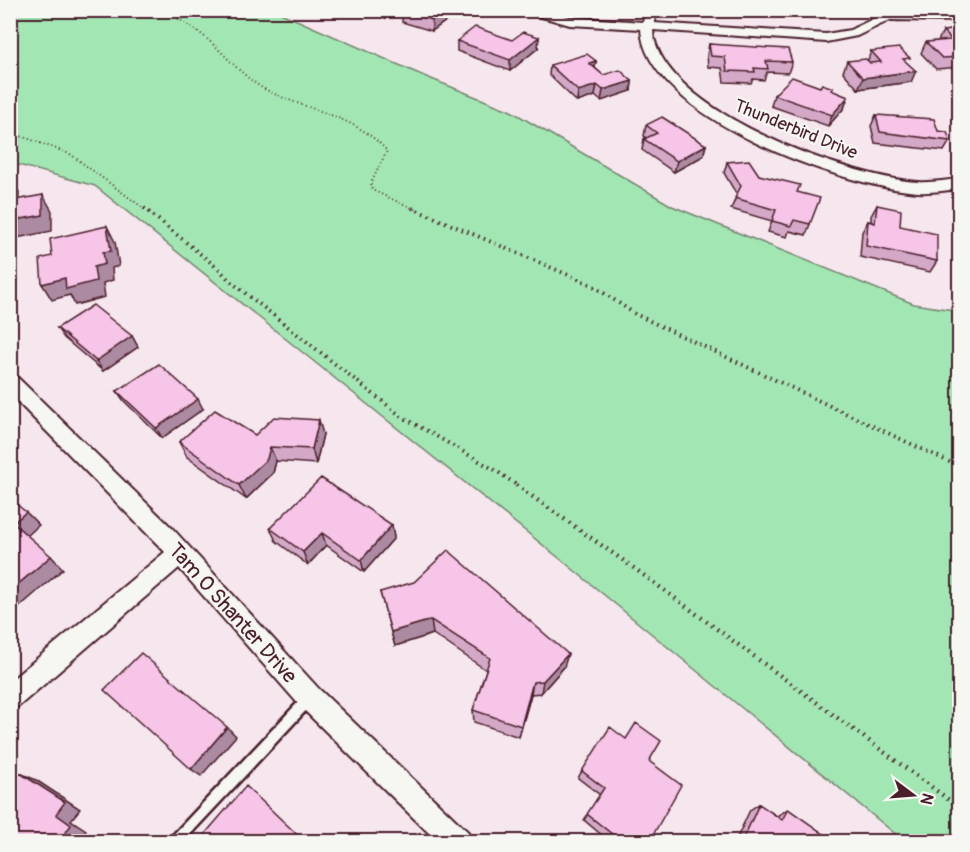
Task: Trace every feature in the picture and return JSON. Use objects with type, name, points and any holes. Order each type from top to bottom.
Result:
[{"type":"street","points":[[523,10],[570,21],[647,28],[826,38],[853,33],[885,13],[960,17]]},
{"type":"street","points":[[647,28],[652,10]]},
{"type":"street","name":"Thunderbird Drive","points":[[647,28],[648,44],[669,77],[697,103],[742,132],[834,168],[873,179],[919,187],[960,184]]},
{"type":"street","name":"Tam O Shanter Drive","points":[[10,382],[164,535],[310,699],[458,842]]},
{"type":"street","points":[[10,698],[179,554]]},
{"type":"lane","points":[[174,842],[310,699]]},
{"type":"path","points":[[164,10],[200,32],[240,70],[262,87],[359,127],[382,144],[387,151],[385,159],[371,183],[372,190],[377,193],[574,276],[592,285],[635,314],[960,467]]},
{"type":"path","points":[[10,132],[70,154],[149,212],[220,270],[230,281],[401,416],[495,470],[638,571],[960,807]]},
{"type":"green space","points":[[11,10],[276,11],[424,76],[511,111],[672,206],[914,304],[959,311],[959,841],[904,841],[564,562],[95,186],[11,163]]},
{"type":"building","points":[[446,10],[432,20],[401,11]]},
{"type":"building","points":[[475,27],[512,40],[523,32],[539,37],[510,60],[457,41]]},
{"type":"building","points":[[960,29],[960,57],[942,58],[926,42],[952,40],[943,31]]},
{"type":"building","points":[[709,44],[788,49],[792,62],[766,61],[768,69],[754,68],[755,72],[727,71],[725,57],[711,56]]},
{"type":"building","points":[[899,48],[910,58],[903,59],[916,71],[863,78],[847,61],[866,59],[870,63],[881,62],[871,51]]},
{"type":"building","points":[[587,54],[596,61],[589,63],[603,75],[620,70],[632,81],[603,90],[597,85],[578,91],[550,65]]},
{"type":"building","points":[[792,77],[820,87],[822,84],[848,97],[832,115],[774,95]]},
{"type":"building","points":[[876,115],[934,119],[938,131],[947,132],[950,141],[880,132]]},
{"type":"building","points":[[662,117],[706,145],[677,161],[644,139],[657,133],[646,125]]},
{"type":"building","points":[[749,160],[759,175],[800,185],[797,192],[820,198],[810,224],[794,220],[791,226],[772,221],[776,210],[735,198],[741,186],[727,162]]},
{"type":"building","points":[[43,195],[43,215],[10,221],[10,201]]},
{"type":"building","points":[[877,205],[901,210],[900,226],[937,234],[937,261],[866,246],[868,221],[875,223]]},
{"type":"building","points":[[107,226],[111,251],[103,252],[105,264],[94,267],[96,281],[66,289],[65,278],[42,284],[40,259],[52,256],[50,239]]},
{"type":"building","points":[[93,305],[132,336],[96,361],[57,328]]},
{"type":"building","points":[[159,364],[198,399],[156,428],[117,391]]},
{"type":"building","points":[[215,410],[255,435],[274,417],[319,420],[312,449],[270,447],[267,459],[239,485],[179,442]]},
{"type":"building","points":[[321,478],[392,525],[361,560],[322,533],[303,552],[270,528]]},
{"type":"building","points":[[10,499],[26,512],[13,523],[51,556],[10,591]]},
{"type":"building","points":[[448,550],[568,654],[543,681],[533,682],[521,726],[473,710],[490,658],[431,620],[391,632],[380,592],[414,582]]},
{"type":"building","points":[[141,653],[227,727],[191,769],[104,690]]},
{"type":"building","points":[[636,723],[661,741],[649,761],[681,785],[649,842],[622,842],[587,814],[604,788],[582,771],[610,727],[626,739]]},
{"type":"building","points":[[20,773],[65,802],[56,814],[71,825],[59,842],[10,842],[10,785]]},
{"type":"building","points":[[246,786],[305,842],[198,842]]},
{"type":"building","points":[[759,804],[782,820],[788,809],[835,842],[742,842]]},
{"type":"building","points":[[716,836],[724,842],[714,842]]}]
